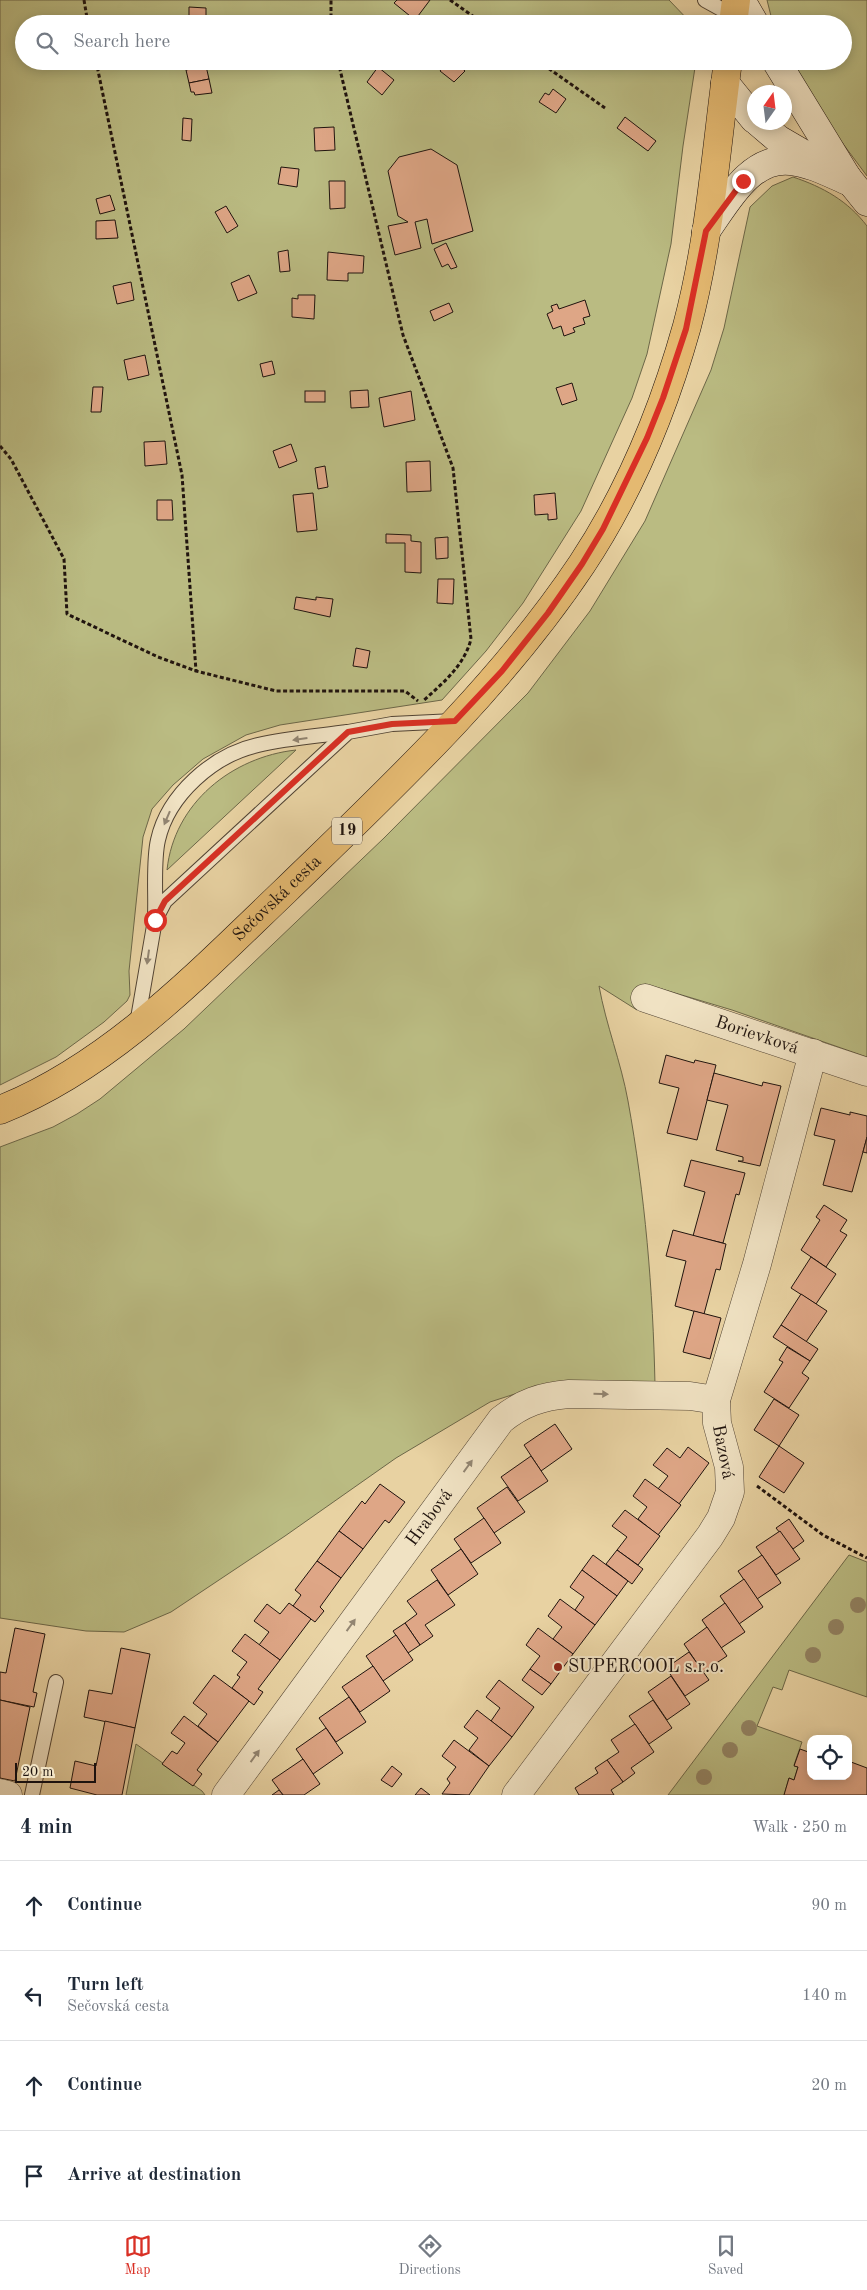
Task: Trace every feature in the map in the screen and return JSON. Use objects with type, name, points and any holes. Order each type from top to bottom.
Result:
[{"type":"main road","name":"Sečovská cesta","points":[[0,1110],[59,1082],[136,1027],[212,960],[347,831],[455,721],[502,671],[548,613],[582,564],[608,520],[647,438],[663,398],[686,329],[706,231],[737,97]]},
{"type":"street","points":[[782,70],[850,182]]},
{"type":"street","points":[[792,113],[810,130],[867,202]]},
{"type":"street","points":[[767,130],[778,139],[850,182]]},
{"type":"street","points":[[706,231],[743,181],[765,164],[776,161],[791,161],[808,164],[850,182]]},
{"type":"street","name":"Borievková","points":[[646,998],[867,1072]]},
{"type":"street","name":"Bazová","points":[[516,1795],[710,1536],[721,1518],[730,1492],[730,1478],[717,1423],[716,1400],[757,1264],[812,1053]]},
{"type":"street","name":"Hrabová","points":[[226,1795],[501,1420],[514,1409],[550,1395],[569,1394],[690,1396],[716,1400]]},
{"type":"street","points":[[0,1793],[8,1795]]},
{"type":"lane","points":[[705,0],[740,13]]},
{"type":"lane","points":[[136,1027],[155,920],[158,840],[172,805],[194,780],[225,758],[257,745],[392,724],[455,721]]},
{"type":"lane","points":[[155,920],[165,901],[348,732]]},
{"type":"lane","points":[[32,1795],[56,1682]]},
{"type":"path","points":[[84,0],[86,15]]},
{"type":"path","points":[[330,15],[331,0]]},
{"type":"path","points":[[450,0],[471,15]]},
{"type":"path","points":[[98,70],[182,475],[196,671]]},
{"type":"path","points":[[0,446],[11,459],[64,559],[67,614],[158,657],[196,671],[276,691],[405,691],[421,703],[450,677],[468,651],[471,638],[453,468],[402,335],[340,70]]},
{"type":"path","points":[[551,70],[605,108]]},
{"type":"path","points":[[755,1484],[823,1535],[867,1558]]},
{"type":"green space","points":[[0,0],[669,0],[683,15],[15,15],[15,70],[695,70],[671,244],[647,354],[632,398],[581,511],[523,603],[486,651],[442,700],[280,725],[246,735],[203,759],[173,785],[152,809],[143,837],[129,971],[130,995],[127,1001],[104,1022],[56,1057],[0,1085]]},
{"type":"green space","points":[[767,0],[867,0],[867,176],[794,78],[790,70],[852,70],[852,15],[771,15]]},
{"type":"green space","points":[[793,177],[825,190],[852,209],[867,226],[867,1057],[732,1010],[645,984],[637,1010],[599,986],[625,1086],[634,1136],[650,1278],[655,1385],[521,1392],[490,1402],[396,1458],[285,1536],[171,1612],[124,1632],[86,1631],[0,1618],[0,1147],[53,1127],[77,1114],[100,1099],[184,1029],[384,838],[528,693],[590,611],[645,521],[711,370],[724,328],[750,207],[772,186]]},
{"type":"green space","points":[[296,750],[167,870],[172,846],[181,824],[194,804],[210,788],[229,773],[250,762],[272,754]]},
{"type":"green space","points":[[849,1555],[867,1562],[867,1697],[789,1670],[782,1690],[773,1687],[757,1726],[802,1742],[794,1765],[798,1767],[794,1780],[789,1778],[784,1795],[668,1795]]},
{"type":"green space","points":[[136,1744],[202,1791],[205,1795],[126,1795]]},
{"type":"building","points":[[397,0],[430,0],[419,15],[409,15],[394,3]]},
{"type":"building","points":[[189,7],[206,8],[206,15],[189,15]]},
{"type":"building","points":[[186,70],[207,70],[209,79],[189,83]]},
{"type":"building","points":[[376,70],[382,70],[394,80],[382,95],[367,82]]},
{"type":"building","points":[[464,70],[465,71],[454,82],[440,71]]},
{"type":"building","points":[[209,79],[212,93],[195,95],[194,92],[191,92],[189,83]]},
{"type":"building","points":[[553,89],[566,99],[556,113],[539,102],[545,93],[549,95]]},
{"type":"building","points":[[625,117],[656,141],[648,151],[617,128]]},
{"type":"building","points":[[183,118],[192,119],[191,141],[182,140]]},
{"type":"building","points":[[334,127],[335,150],[315,151],[314,128]]},
{"type":"building","points":[[431,149],[457,165],[473,231],[432,244],[427,219],[415,222],[421,248],[395,255],[388,226],[408,222],[398,216],[388,171],[399,157]]},
{"type":"building","points":[[281,167],[299,169],[297,187],[278,184]]},
{"type":"building","points":[[329,181],[345,181],[345,208],[330,209]]},
{"type":"building","points":[[110,195],[115,210],[100,214],[96,199]]},
{"type":"building","points":[[226,206],[238,226],[227,233],[215,212]]},
{"type":"building","points":[[115,220],[118,238],[96,239],[96,221]]},
{"type":"building","points":[[446,243],[457,267],[451,269],[448,264],[442,267],[434,249]]},
{"type":"building","points":[[288,250],[290,271],[280,272],[278,252]]},
{"type":"building","points":[[328,252],[364,256],[363,273],[348,273],[348,281],[327,280]]},
{"type":"building","points":[[249,275],[257,293],[238,301],[231,283]]},
{"type":"building","points":[[131,282],[134,300],[117,304],[113,286]]},
{"type":"building","points":[[298,295],[315,295],[314,319],[292,317],[292,298],[298,299]]},
{"type":"building","points":[[585,300],[590,316],[583,318],[585,324],[573,328],[575,332],[564,336],[561,326],[553,329],[547,314],[553,311],[551,306],[557,304],[559,309]]},
{"type":"building","points":[[449,303],[453,312],[434,321],[430,311]]},
{"type":"building","points":[[145,355],[149,375],[128,380],[124,360]]},
{"type":"building","points":[[272,361],[275,374],[263,377],[260,364]]},
{"type":"building","points":[[572,383],[577,400],[562,405],[556,388]]},
{"type":"building","points":[[93,387],[103,387],[101,412],[91,412]]},
{"type":"building","points":[[368,390],[369,407],[351,408],[350,391]]},
{"type":"building","points":[[305,391],[325,391],[325,402],[305,402]]},
{"type":"building","points":[[411,391],[415,420],[384,427],[379,398]]},
{"type":"building","points":[[165,441],[167,464],[145,466],[144,442]]},
{"type":"building","points":[[291,444],[297,461],[279,468],[273,451]]},
{"type":"building","points":[[430,461],[431,491],[407,492],[406,462]]},
{"type":"building","points":[[325,466],[328,487],[318,489],[315,468]]},
{"type":"building","points":[[313,493],[317,530],[297,532],[293,495]]},
{"type":"building","points":[[555,493],[557,519],[548,520],[548,514],[535,515],[534,495]]},
{"type":"building","points":[[157,500],[172,500],[173,520],[157,520]]},
{"type":"building","points":[[386,534],[411,535],[411,541],[421,542],[421,573],[405,572],[405,543],[386,543]]},
{"type":"building","points":[[448,537],[448,558],[436,559],[435,538]]},
{"type":"building","points":[[438,579],[454,579],[453,604],[437,603]]},
{"type":"building","points":[[296,597],[316,600],[316,597],[333,599],[330,617],[294,609]]},
{"type":"building","points":[[356,648],[370,651],[367,668],[353,666]]},
{"type":"building","points":[[666,1055],[694,1063],[695,1060],[716,1065],[697,1140],[667,1133],[679,1088],[659,1083]]},
{"type":"building","points":[[714,1073],[762,1086],[763,1082],[781,1086],[760,1166],[738,1161],[743,1161],[743,1157],[716,1150],[728,1105],[707,1100]]},
{"type":"building","points":[[821,1108],[850,1115],[850,1112],[867,1116],[867,1137],[852,1192],[823,1185],[835,1140],[814,1135]]},
{"type":"building","points":[[867,1137],[867,1153],[863,1152]]},
{"type":"building","points":[[691,1160],[745,1173],[739,1195],[736,1194],[723,1243],[693,1236],[705,1192],[684,1186]]},
{"type":"building","points":[[824,1205],[847,1220],[840,1231],[847,1235],[826,1267],[801,1250],[820,1220],[816,1217]]},
{"type":"building","points":[[673,1230],[726,1244],[720,1270],[716,1269],[704,1314],[675,1306],[686,1261],[666,1256]]},
{"type":"building","points":[[811,1257],[836,1274],[816,1304],[791,1288]]},
{"type":"building","points":[[801,1294],[827,1311],[806,1342],[781,1325]]},
{"type":"building","points":[[694,1311],[721,1318],[710,1359],[683,1352]]},
{"type":"building","points":[[781,1325],[818,1349],[810,1361],[773,1337]]},
{"type":"building","points":[[787,1347],[810,1361],[802,1373],[809,1378],[789,1408],[764,1392],[783,1362],[779,1360]]},
{"type":"building","points":[[774,1399],[799,1415],[779,1446],[754,1430]]},
{"type":"building","points":[[555,1424],[572,1449],[541,1471],[524,1445]]},
{"type":"building","points":[[779,1446],[804,1463],[784,1493],[759,1477]]},
{"type":"building","points":[[688,1447],[709,1463],[679,1504],[658,1489],[668,1476],[653,1465],[667,1448],[680,1458]]},
{"type":"building","points":[[531,1456],[548,1481],[518,1501],[501,1477]]},
{"type":"building","points":[[645,1479],[681,1505],[658,1535],[638,1519],[647,1507],[633,1496]]},
{"type":"building","points":[[380,1484],[405,1502],[389,1523],[385,1520],[363,1549],[339,1531],[362,1501],[365,1504]]},
{"type":"building","points":[[507,1487],[525,1512],[494,1533],[477,1508]]},
{"type":"building","points":[[625,1510],[660,1536],[638,1565],[617,1550],[627,1537],[612,1526]]},
{"type":"building","points":[[484,1518],[501,1543],[471,1563],[454,1539]]},
{"type":"building","points":[[789,1519],[804,1541],[793,1549],[776,1528]]},
{"type":"building","points":[[339,1531],[363,1549],[341,1578],[317,1561]]},
{"type":"building","points":[[780,1531],[800,1559],[776,1575],[756,1547]]},
{"type":"building","points":[[461,1549],[478,1574],[448,1595],[431,1570]]},
{"type":"building","points":[[617,1550],[643,1569],[632,1584],[606,1564]]},
{"type":"building","points":[[593,1555],[628,1581],[617,1596],[582,1570]]},
{"type":"building","points":[[762,1555],[781,1583],[757,1599],[738,1571]]},
{"type":"building","points":[[317,1561],[341,1578],[320,1607],[324,1611],[315,1622],[293,1606],[301,1595],[295,1590]]},
{"type":"building","points":[[582,1570],[617,1596],[595,1625],[575,1610],[584,1597],[570,1587]]},
{"type":"building","points":[[744,1579],[763,1607],[739,1624],[720,1596]]},
{"type":"building","points":[[437,1580],[455,1605],[425,1625],[433,1636],[420,1645],[405,1623],[417,1614],[407,1601]]},
{"type":"building","points":[[560,1599],[595,1625],[573,1654],[553,1639],[562,1627],[548,1616]]},
{"type":"building","points":[[289,1603],[311,1619],[280,1660],[259,1645],[269,1632],[254,1621],[267,1604],[280,1614]]},
{"type":"building","points":[[725,1603],[745,1632],[721,1648],[702,1620]]},
{"type":"building","points":[[405,1623],[420,1645],[408,1653],[393,1631]]},
{"type":"building","points":[[707,1627],[727,1656],[703,1672],[684,1644]]},
{"type":"building","points":[[15,1628],[45,1634],[33,1692],[37,1693],[34,1707],[0,1700],[0,1672],[6,1673]]},
{"type":"building","points":[[538,1628],[573,1654],[551,1684],[530,1669],[540,1656],[526,1645]]},
{"type":"building","points":[[245,1634],[280,1660],[258,1689],[263,1692],[254,1705],[232,1688],[240,1677],[237,1675],[247,1662],[232,1651]]},
{"type":"building","points":[[396,1635],[413,1660],[383,1681],[366,1656]]},
{"type":"building","points":[[121,1648],[150,1654],[135,1728],[84,1717],[89,1690],[112,1694]]},
{"type":"building","points":[[689,1652],[709,1680],[685,1696],[666,1668]]},
{"type":"building","points":[[373,1666],[390,1691],[360,1712],[342,1687]]},
{"type":"building","points":[[530,1669],[551,1684],[542,1695],[522,1680]]},
{"type":"building","points":[[214,1675],[249,1701],[218,1742],[198,1726],[207,1714],[193,1703]]},
{"type":"building","points":[[671,1676],[690,1704],[667,1720],[648,1692]]},
{"type":"building","points":[[499,1680],[534,1707],[512,1737],[491,1721],[500,1708],[486,1697]]},
{"type":"building","points":[[349,1697],[366,1722],[336,1742],[319,1718]]},
{"type":"building","points":[[0,1700],[30,1707],[15,1781],[0,1778]]},
{"type":"building","points":[[653,1700],[672,1728],[649,1744],[629,1716]]},
{"type":"building","points":[[477,1710],[512,1737],[489,1766],[469,1750],[478,1738],[464,1727]]},
{"type":"building","points":[[184,1716],[218,1742],[197,1770],[202,1774],[193,1786],[162,1764],[172,1751],[177,1754],[185,1743],[171,1733]]},
{"type":"building","points":[[105,1721],[135,1728],[122,1795],[97,1795],[70,1788],[75,1761],[96,1766]]},
{"type":"building","points":[[635,1724],[654,1752],[631,1768],[635,1773],[623,1782],[607,1760],[619,1752],[611,1740]]},
{"type":"building","points":[[326,1728],[343,1753],[313,1774],[296,1749]]},
{"type":"building","points":[[454,1740],[489,1766],[469,1795],[442,1794],[450,1783],[447,1779],[456,1767],[442,1756]]},
{"type":"building","points":[[800,1749],[807,1752],[807,1780],[852,1780],[852,1762],[867,1768],[867,1795],[784,1795],[789,1778],[794,1780],[798,1767],[794,1766]]},
{"type":"building","points":[[303,1759],[320,1784],[304,1795],[283,1795],[272,1780]]},
{"type":"building","points":[[607,1760],[623,1782],[611,1790],[614,1795],[579,1795],[575,1788],[598,1773],[595,1768]]},
{"type":"building","points":[[392,1766],[402,1774],[392,1787],[381,1780]]},
{"type":"building","points":[[421,1788],[430,1795],[415,1795]]},
{"type":"building","points":[[279,1790],[283,1795],[272,1795]]},
{"type":"place","name":"SUPERCOOL s.r.o.","points":[[558,1667]]},
{"type":"route","points":[[155,920],[165,901],[348,732],[392,724],[455,721],[502,671],[548,613],[582,564],[603,529],[626,484],[663,398],[686,329],[706,231],[743,181]]}]
